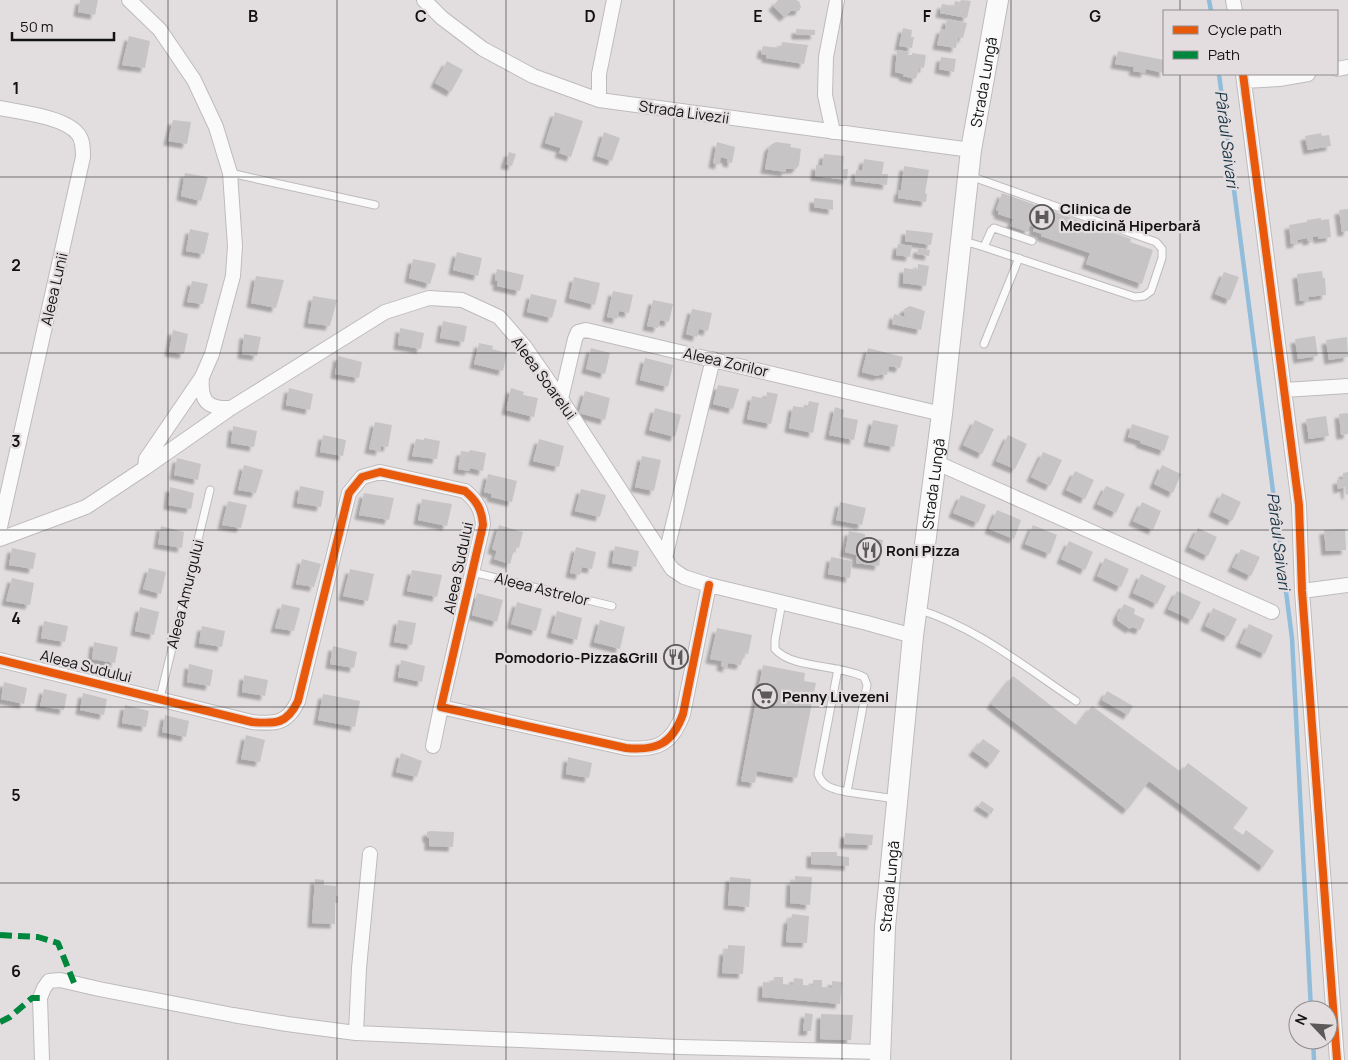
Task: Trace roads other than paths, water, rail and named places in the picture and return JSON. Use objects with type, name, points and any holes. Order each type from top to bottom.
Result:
[{"type":"main road","name":"Strada Lungă","points":[[880,1056],[885,927],[913,636],[942,414],[971,150],[998,0]]},
{"type":"street","points":[[129,0],[160,30],[194,80],[216,127],[230,173],[235,246],[233,276],[219,330],[202,377],[146,459],[146,468]]},
{"type":"street","name":"Strada Livezii","points":[[424,0],[442,18],[483,49],[533,76],[599,100],[971,150]]},
{"type":"street","points":[[599,100],[599,74],[614,0]]},
{"type":"street","points":[[833,132],[825,95],[826,57],[837,0]]},
{"type":"street","points":[[1301,75],[1279,78],[1244,77],[1299,505],[1302,591],[1337,1060]]},
{"type":"street","name":"Aleea Lunii","points":[[0,108],[56,120],[68,126],[78,133],[82,143],[83,157],[0,527]]},
{"type":"street","name":"Aleea Soarelui","points":[[0,538],[86,507],[146,468],[231,408],[385,312],[429,298],[462,300],[498,317],[525,347],[672,569],[684,577],[709,585],[913,636]]},
{"type":"street","name":"Aleea Zorilor","points":[[561,399],[575,340],[578,332],[586,330],[942,414]]},
{"type":"street","points":[[665,558],[713,359]]},
{"type":"street","points":[[202,377],[201,392],[206,402],[217,409],[231,408]]},
{"type":"street","points":[[1284,390],[1348,386]]},
{"type":"street","points":[[935,462],[1272,612]]},
{"type":"street","name":"Aleea Sudului","points":[[0,660],[252,722],[276,724],[293,712],[301,690],[349,492],[362,477],[370,473],[391,474],[465,491],[479,506],[482,515],[482,526],[433,746]]},
{"type":"street","points":[[441,707],[626,748],[645,748],[663,744],[679,726],[683,714],[709,585]]},
{"type":"street","points":[[1302,591],[1348,585]]},
{"type":"street","points":[[356,1033],[370,854]]},
{"type":"street","points":[[42,1060],[40,998],[49,981],[60,980],[99,990],[233,1015],[356,1033],[880,1056]]},
{"type":"lane","points":[[230,173],[375,205]]},
{"type":"lane","points":[[961,240],[1135,297],[1144,296],[1151,291],[1162,258],[1162,248],[1156,242],[968,176]]},
{"type":"lane","points":[[984,247],[994,228],[1032,241]]},
{"type":"lane","points":[[984,344],[1019,258]]},
{"type":"lane","name":"Aleea Amurgului","points":[[160,698],[210,490]]},
{"type":"lane","name":"Aleea Astrelor","points":[[472,572],[612,606]]},
{"type":"lane","points":[[782,602],[775,649],[780,655],[789,660],[838,669],[864,677],[867,685],[847,792]]},
{"type":"lane","points":[[917,609],[938,616],[970,631],[1076,701]]},
{"type":"lane","points":[[838,669],[818,774],[821,782],[829,788],[847,792],[898,799]]},
{"type":"waterway","name":"Pârâul Saivari","points":[[1209,0],[1211,10]]},
{"type":"waterway","name":"Pârâul Saivari","points":[[1219,75],[1292,638],[1310,1000]]},
{"type":"waterway","name":"Pârâul Saivari","points":[[1314,1050],[1314,1060]]},
{"type":"place","name":"Clinica de Medicină Hiperbară","points":[[1042,217]]},
{"type":"place","name":"Roni Pizza","points":[[869,550]]},
{"type":"place","name":"Pomodorio-Pizza&Grill","points":[[676,657]]},
{"type":"place","name":"Penny Livezeni","points":[[765,696]]}]
